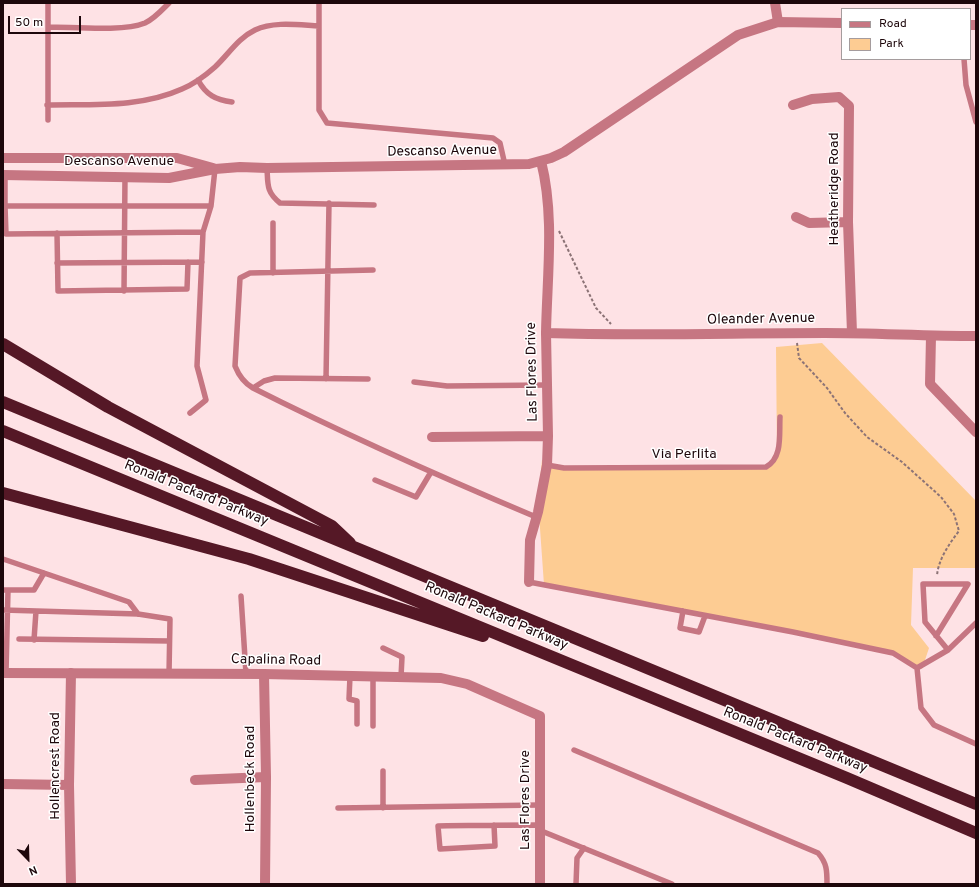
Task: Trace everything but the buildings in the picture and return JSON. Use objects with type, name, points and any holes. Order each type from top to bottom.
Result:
[{"type":"highway","points":[[3,344],[108,407],[332,526],[356,549]]},
{"type":"highway","name":"Ronald Packard Parkway","points":[[3,402],[976,804]]},
{"type":"highway","name":"Ronald Packard Parkway","points":[[3,431],[840,775],[976,833]]},
{"type":"highway","points":[[3,493],[248,558],[568,664]]},
{"type":"street","points":[[774,3],[778,22]]},
{"type":"street","name":"Descanso Avenue","points":[[4,175],[169,178],[215,168],[240,167],[267,168],[528,164],[541,161],[564,152],[738,35],[778,22],[841,23]]},
{"type":"street","name":"Heatheridge Road","points":[[793,106],[812,98],[839,97],[849,106],[848,222],[852,333]]},
{"type":"street","points":[[3,158],[177,158],[215,168]]},
{"type":"street","name":"Las Flores Drive","points":[[529,582],[530,540],[547,465],[548,436],[546,333],[549,253],[548,213],[547,192],[541,161]]},
{"type":"street","points":[[796,217],[809,223],[848,222]]},
{"type":"street","name":"Oleander Avenue","points":[[546,333],[621,335],[852,333],[976,336]]},
{"type":"street","points":[[931,336],[930,384],[976,432]]},
{"type":"street","points":[[432,437],[548,436]]},
{"type":"street","name":"Capalina Road","points":[[5,673],[264,674],[441,678],[467,684],[540,716]]},
{"type":"street","name":"Hollencrest Road","points":[[71,884],[69,785],[72,673]]},
{"type":"street","name":"Hollenbeck Road","points":[[264,674],[266,777],[265,884]]},
{"type":"street","name":"Las Flores Drive","points":[[540,716],[540,884]]},
{"type":"street","points":[[195,780],[266,777]]},
{"type":"street","points":[[3,784],[69,785]]},
{"type":"lane","points":[[48,3],[48,120]]},
{"type":"lane","points":[[48,27],[123,27],[145,23],[169,3]]},
{"type":"lane","points":[[319,3],[319,110],[327,123],[493,138],[500,143],[505,165]]},
{"type":"lane","points":[[47,105],[142,102],[158,99],[198,80],[215,67],[242,38],[256,29],[276,25],[319,26]]},
{"type":"lane","points":[[964,60],[966,85],[976,122]]},
{"type":"lane","points":[[198,80],[204,91],[219,100],[232,102]]},
{"type":"lane","points":[[190,413],[206,400],[197,366],[203,232],[211,206],[215,168]]},
{"type":"lane","points":[[267,168],[268,190],[271,196],[280,202],[374,205]]},
{"type":"lane","points":[[4,175],[6,234],[203,232]]},
{"type":"lane","points":[[124,291],[123,233],[125,177]]},
{"type":"lane","points":[[326,379],[330,203]]},
{"type":"lane","points":[[5,206],[211,206]]},
{"type":"lane","points":[[273,223],[273,272]]},
{"type":"lane","points":[[57,233],[58,291],[187,289],[188,262]]},
{"type":"lane","points":[[57,263],[202,262]]},
{"type":"lane","points":[[373,270],[250,273],[240,278],[235,366],[238,374],[247,385],[324,424],[536,517]]},
{"type":"lane","points":[[253,388],[264,381],[275,378],[368,379]]},
{"type":"lane","points":[[414,382],[447,386],[547,385]]},
{"type":"lane","name":"Via Perlita","points":[[547,465],[564,468],[766,467],[773,463],[777,457],[780,417]]},
{"type":"lane","points":[[375,480],[416,497],[431,472]]},
{"type":"lane","points":[[3,560],[129,602],[138,614]]},
{"type":"lane","points":[[5,673],[6,590],[34,590],[44,573]]},
{"type":"lane","points":[[529,582],[893,653],[917,668]]},
{"type":"lane","points":[[936,636],[968,584],[923,584],[925,622],[936,636],[948,650]]},
{"type":"lane","points":[[242,596],[246,674]]},
{"type":"lane","points":[[5,610],[138,614],[170,619],[169,674]]},
{"type":"lane","points":[[34,640],[36,611]]},
{"type":"lane","points":[[682,611],[680,628],[699,632],[705,616]]},
{"type":"lane","points":[[917,668],[948,650],[976,623]]},
{"type":"lane","points":[[19,639],[170,641]]},
{"type":"lane","points":[[383,648],[402,657],[401,677]]},
{"type":"lane","points":[[917,668],[922,708],[934,725],[976,744]]},
{"type":"lane","points":[[350,676],[349,699],[357,701],[357,724]]},
{"type":"lane","points":[[373,676],[373,726]]},
{"type":"lane","points":[[574,750],[818,853],[824,859],[827,870],[827,884]]},
{"type":"lane","points":[[383,771],[383,808]]},
{"type":"lane","points":[[338,808],[539,805]]},
{"type":"lane","points":[[494,825],[495,846],[440,849],[438,826],[494,825],[539,828],[672,884]]},
{"type":"lane","points":[[576,884],[577,858],[584,848]]},
{"type":"path","points":[[548,213],[560,232],[596,308],[621,335]]},
{"type":"path","points":[[796,334],[799,358],[827,388],[845,413],[867,437],[902,462],[941,497],[954,514],[958,531],[938,567],[937,584]]},
{"type":"green space","points":[[822,343],[976,501],[976,568],[913,568],[911,625],[929,648],[922,669],[893,653],[544,585],[538,500],[542,460],[564,468],[766,467],[777,457],[776,347]]}]
